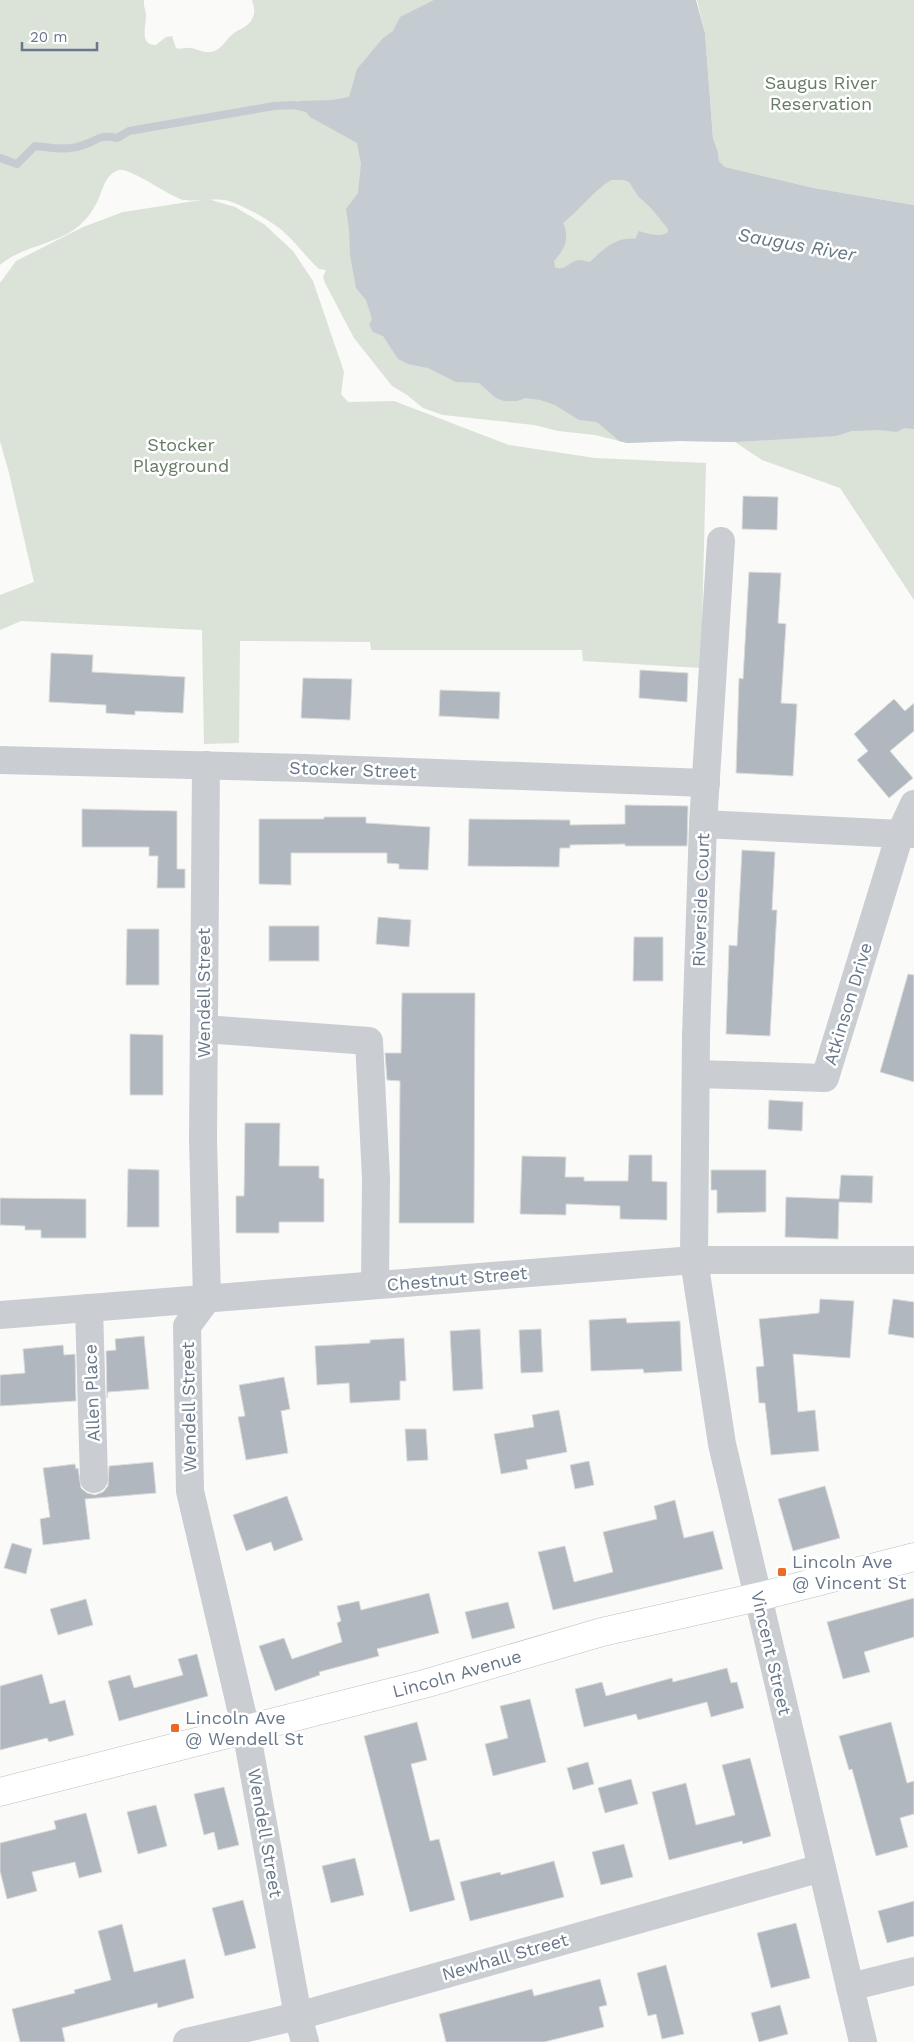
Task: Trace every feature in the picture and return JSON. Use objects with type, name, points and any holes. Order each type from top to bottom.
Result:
[{"type":"main road","name":"Lincoln Avenue","points":[[0,1792],[424,1684],[602,1632],[914,1557]]},
{"type":"street","name":"Riverside Court","points":[[694,1260],[696,1074],[703,824],[721,541]]},
{"type":"street","name":"Stocker Street","points":[[0,760],[206,765],[706,783]]},
{"type":"street","name":"Wendell Street","points":[[206,765],[203,1139],[207,1299],[187,1326],[190,1491],[246,1730],[298,2016],[305,2042]]},
{"type":"street","name":"Atkinson Drive","points":[[696,1074],[825,1078],[907,834],[914,804]]},
{"type":"street","points":[[703,824],[907,834]]},
{"type":"street","points":[[204,1029],[369,1041],[376,1178],[375,1285]]},
{"type":"street","name":"Chestnut Street","points":[[0,1315],[694,1260],[914,1260]]},
{"type":"street","name":"Vincent Street","points":[[694,1260],[722,1444],[863,2042]]},
{"type":"street","name":"Allen Place","points":[[89,1308],[94,1479]]},
{"type":"street","name":"Newhall Street","points":[[187,2042],[298,2016],[821,1868]]},
{"type":"street","points":[[850,1987],[914,1971]]},
{"type":"green space","points":[[0,0],[144,0],[146,16],[145,39],[147,42],[156,45],[166,37],[172,36],[176,48],[191,48],[207,52],[217,49],[234,33],[251,21],[254,12],[252,0],[553,0],[604,161],[914,355],[914,600],[840,488],[762,460],[735,442],[679,441],[627,443],[595,435],[558,431],[534,425],[443,415],[423,408],[392,386],[354,338],[325,283],[323,277],[326,270],[319,269],[280,228],[229,201],[180,199],[139,177],[124,170],[119,170],[106,180],[93,210],[75,229],[54,240],[20,253],[0,265]]},
{"type":"green space","name":"Saugus River Reservation","points":[[697,0],[914,0],[914,205],[814,188],[725,167],[719,161],[713,138],[705,33]]},
{"type":"green space","name":"Stocker Playground","points":[[208,199],[235,207],[264,224],[293,251],[313,281],[344,372],[341,394],[348,402],[394,401],[509,445],[595,458],[706,463],[701,668],[583,661],[582,650],[371,650],[370,642],[240,641],[239,743],[204,744],[202,630],[21,621],[0,630],[0,595],[34,582],[0,441],[0,283],[16,261],[83,227],[123,212]]},
{"type":"water","name":"Saugus River","points":[[434,0],[696,0],[705,33],[713,138],[719,161],[725,167],[814,188],[914,205],[914,429],[904,428],[897,432],[878,430],[852,431],[836,436],[735,442],[679,441],[627,443],[619,441],[597,422],[579,420],[555,405],[526,398],[517,401],[504,401],[496,398],[479,383],[456,382],[428,368],[408,364],[398,359],[383,336],[373,332],[369,325],[372,319],[366,300],[356,288],[350,255],[346,209],[358,193],[361,164],[357,143],[310,117],[298,101],[332,100],[349,97],[357,69],[383,38],[393,31],[400,17]],"holes":[[[611,180],[629,182],[638,196],[651,208],[668,229],[668,232],[658,235],[639,231],[635,239],[616,242],[590,262],[578,260],[564,268],[555,267],[554,261],[564,248],[566,238],[563,223],[604,184]]]},
{"type":"building","points":[[743,496],[778,497],[777,530],[742,529]]},
{"type":"building","points":[[749,572],[781,573],[778,623],[786,624],[781,703],[797,704],[793,776],[736,773],[739,678],[743,679]]},
{"type":"building","points":[[51,653],[93,655],[92,672],[185,677],[183,713],[135,711],[135,715],[106,713],[106,705],[49,702]]},
{"type":"building","points":[[640,670],[688,673],[687,702],[639,698]]},
{"type":"building","points":[[303,678],[352,679],[350,720],[301,718]]},
{"type":"building","points":[[440,690],[500,692],[499,719],[439,716]]},
{"type":"building","points":[[894,699],[905,711],[914,703],[914,731],[890,751],[913,778],[889,798],[857,760],[868,751],[854,734]]},
{"type":"building","points":[[625,805],[688,806],[687,846],[570,845],[570,848],[560,848],[559,867],[468,866],[469,819],[570,820],[570,825],[625,824]]},
{"type":"building","points":[[82,809],[177,811],[177,869],[185,869],[185,888],[157,888],[158,856],[149,856],[149,847],[82,847]]},
{"type":"building","points":[[324,817],[366,817],[366,823],[430,827],[428,870],[399,869],[399,864],[387,863],[387,853],[291,853],[291,885],[259,884],[259,819],[324,819]]},
{"type":"building","points":[[742,850],[775,852],[772,910],[777,910],[770,1036],[726,1034],[729,945],[737,946]]},
{"type":"building","points":[[378,917],[411,920],[409,947],[376,944]]},
{"type":"building","points":[[269,926],[319,926],[319,961],[269,961]]},
{"type":"building","points":[[127,929],[159,929],[159,985],[126,985]]},
{"type":"building","points":[[634,937],[663,937],[663,981],[633,981]]},
{"type":"building","points":[[908,974],[914,975],[914,1082],[880,1072]]},
{"type":"building","points":[[402,993],[475,993],[474,1223],[399,1223],[400,1081],[387,1080],[385,1053],[401,1053]]},
{"type":"building","points":[[130,1034],[163,1035],[163,1095],[130,1095]]},
{"type":"building","points":[[769,1100],[803,1102],[802,1131],[768,1129]]},
{"type":"building","points":[[245,1123],[280,1123],[279,1166],[319,1166],[319,1178],[324,1179],[324,1222],[279,1222],[279,1233],[236,1233],[236,1196],[244,1196]]},
{"type":"building","points":[[629,1155],[652,1155],[652,1181],[667,1182],[667,1220],[620,1219],[620,1206],[566,1204],[566,1215],[520,1214],[522,1156],[566,1157],[565,1177],[584,1177],[584,1181],[628,1181]]},
{"type":"building","points":[[128,1169],[159,1170],[159,1227],[127,1227]]},
{"type":"building","points":[[711,1170],[766,1170],[766,1212],[717,1213],[717,1190],[711,1190]]},
{"type":"building","points":[[841,1175],[873,1176],[872,1203],[839,1202],[838,1239],[785,1237],[786,1197],[839,1199]]},
{"type":"building","points":[[0,1198],[86,1199],[86,1238],[41,1238],[41,1230],[25,1230],[25,1226],[0,1225]]},
{"type":"building","points":[[820,1299],[854,1301],[850,1358],[793,1354],[798,1412],[815,1410],[819,1451],[771,1455],[765,1403],[759,1403],[756,1367],[764,1366],[759,1319],[819,1313]]},
{"type":"building","points":[[893,1299],[914,1302],[914,1338],[888,1334]]},
{"type":"building","points":[[626,1318],[627,1323],[680,1321],[682,1371],[644,1373],[643,1369],[591,1371],[589,1320]]},
{"type":"building","points":[[480,1329],[483,1389],[453,1391],[450,1331]]},
{"type":"building","points":[[541,1329],[543,1372],[521,1373],[519,1330]]},
{"type":"building","points":[[144,1336],[149,1389],[108,1392],[107,1398],[106,1351],[116,1350],[115,1339]]},
{"type":"building","points":[[404,1338],[406,1381],[400,1381],[400,1400],[350,1403],[349,1383],[317,1385],[315,1346],[370,1343],[370,1340]]},
{"type":"building","points":[[63,1345],[64,1355],[75,1354],[76,1401],[0,1406],[0,1375],[25,1373],[23,1349]]},
{"type":"building","points":[[284,1377],[290,1409],[281,1411],[288,1453],[246,1460],[238,1417],[245,1416],[239,1385]]},
{"type":"building","points":[[559,1410],[567,1452],[526,1460],[528,1469],[501,1474],[494,1434],[534,1427],[532,1415]]},
{"type":"building","points":[[405,1429],[426,1429],[428,1460],[407,1461]]},
{"type":"building","points":[[589,1461],[594,1485],[575,1489],[570,1465]]},
{"type":"building","points":[[153,1462],[156,1493],[85,1499],[90,1539],[43,1545],[40,1519],[50,1517],[43,1468],[75,1464],[76,1469],[78,1468],[81,1488],[87,1493],[95,1495],[103,1492],[108,1486],[109,1466]]},
{"type":"building","points":[[825,1486],[840,1538],[793,1551],[778,1499]]},
{"type":"building","points":[[287,1496],[303,1540],[274,1551],[271,1542],[246,1551],[233,1515]]},
{"type":"building","points":[[675,1500],[684,1538],[713,1531],[723,1569],[553,1610],[538,1552],[565,1546],[574,1582],[613,1572],[603,1532],[657,1519],[654,1506]]},
{"type":"building","points":[[12,1543],[32,1549],[26,1574],[4,1568]]},
{"type":"building","points":[[429,1593],[439,1633],[377,1649],[379,1656],[319,1672],[320,1675],[275,1691],[259,1646],[284,1638],[292,1659],[342,1642],[337,1623],[341,1621],[337,1606],[359,1601],[361,1610]]},
{"type":"building","points":[[914,1598],[914,1637],[864,1652],[870,1672],[843,1679],[827,1622]]},
{"type":"building","points":[[86,1599],[93,1625],[58,1635],[50,1609]]},
{"type":"building","points":[[508,1602],[515,1628],[472,1639],[465,1612]]},
{"type":"building","points":[[197,1654],[208,1696],[119,1721],[108,1681],[130,1675],[134,1688],[183,1675],[178,1659]]},
{"type":"building","points":[[727,1668],[731,1683],[737,1682],[744,1708],[711,1717],[707,1702],[638,1720],[636,1714],[584,1727],[575,1689],[602,1682],[606,1696],[672,1678],[673,1682]]},
{"type":"building","points":[[42,1674],[50,1704],[65,1700],[74,1735],[49,1742],[47,1738],[0,1750],[0,1686]]},
{"type":"building","points":[[530,1699],[546,1762],[493,1776],[485,1744],[508,1738],[500,1706]]},
{"type":"building","points":[[417,1722],[427,1760],[411,1764],[430,1841],[439,1839],[455,1900],[410,1912],[364,1736]]},
{"type":"building","points":[[891,1722],[907,1783],[914,1781],[914,1814],[900,1818],[908,1847],[876,1856],[852,1769],[849,1770],[839,1736]]},
{"type":"building","points":[[750,1758],[771,1836],[743,1844],[742,1841],[669,1860],[652,1792],[686,1783],[696,1825],[735,1815],[722,1765]]},
{"type":"building","points":[[588,1762],[594,1784],[573,1790],[567,1768]]},
{"type":"building","points":[[631,1779],[638,1804],[605,1813],[598,1788]]},
{"type":"building","points":[[224,1787],[239,1845],[218,1850],[214,1832],[204,1835],[194,1794]]},
{"type":"building","points":[[156,1805],[167,1846],[138,1854],[127,1812]]},
{"type":"building","points":[[86,1813],[102,1872],[79,1878],[75,1862],[32,1872],[37,1891],[7,1899],[0,1871],[0,1843],[56,1829],[54,1821]]},
{"type":"building","points":[[624,1844],[633,1877],[601,1885],[592,1852]]},
{"type":"building","points":[[355,1858],[364,1895],[331,1903],[322,1866]]},
{"type":"building","points":[[554,1861],[564,1897],[470,1921],[460,1882],[500,1872],[501,1875]]},
{"type":"building","points":[[243,1900],[256,1948],[225,1956],[212,1908]]},
{"type":"building","points":[[914,1901],[914,1936],[887,1943],[878,1911]]},
{"type":"building","points":[[796,1923],[810,1978],[771,1988],[757,1933]]},
{"type":"building","points":[[122,1924],[134,1972],[185,1959],[194,1998],[158,2008],[157,2003],[62,2028],[65,2042],[20,2042],[12,2009],[75,1993],[74,1990],[111,1980],[98,1931]]},
{"type":"building","points":[[666,1965],[684,2034],[662,2039],[656,2014],[648,2016],[637,1973]]},
{"type":"building","points":[[600,1979],[607,2005],[599,2007],[604,2027],[544,2042],[446,2042],[439,2014],[532,1989],[534,1996]]},
{"type":"building","points":[[780,2005],[788,2034],[759,2042],[751,2013]]},
{"type":"waterway","points":[[0,158],[17,164],[35,146],[77,147],[102,137],[117,138],[129,131],[274,106],[293,105],[312,109]]},
{"type":"place","name":"Lincoln Ave @ Vincent St","points":[[782,1572]]},
{"type":"place","name":"Lincoln Ave @ Wendell St","points":[[175,1728]]}]
